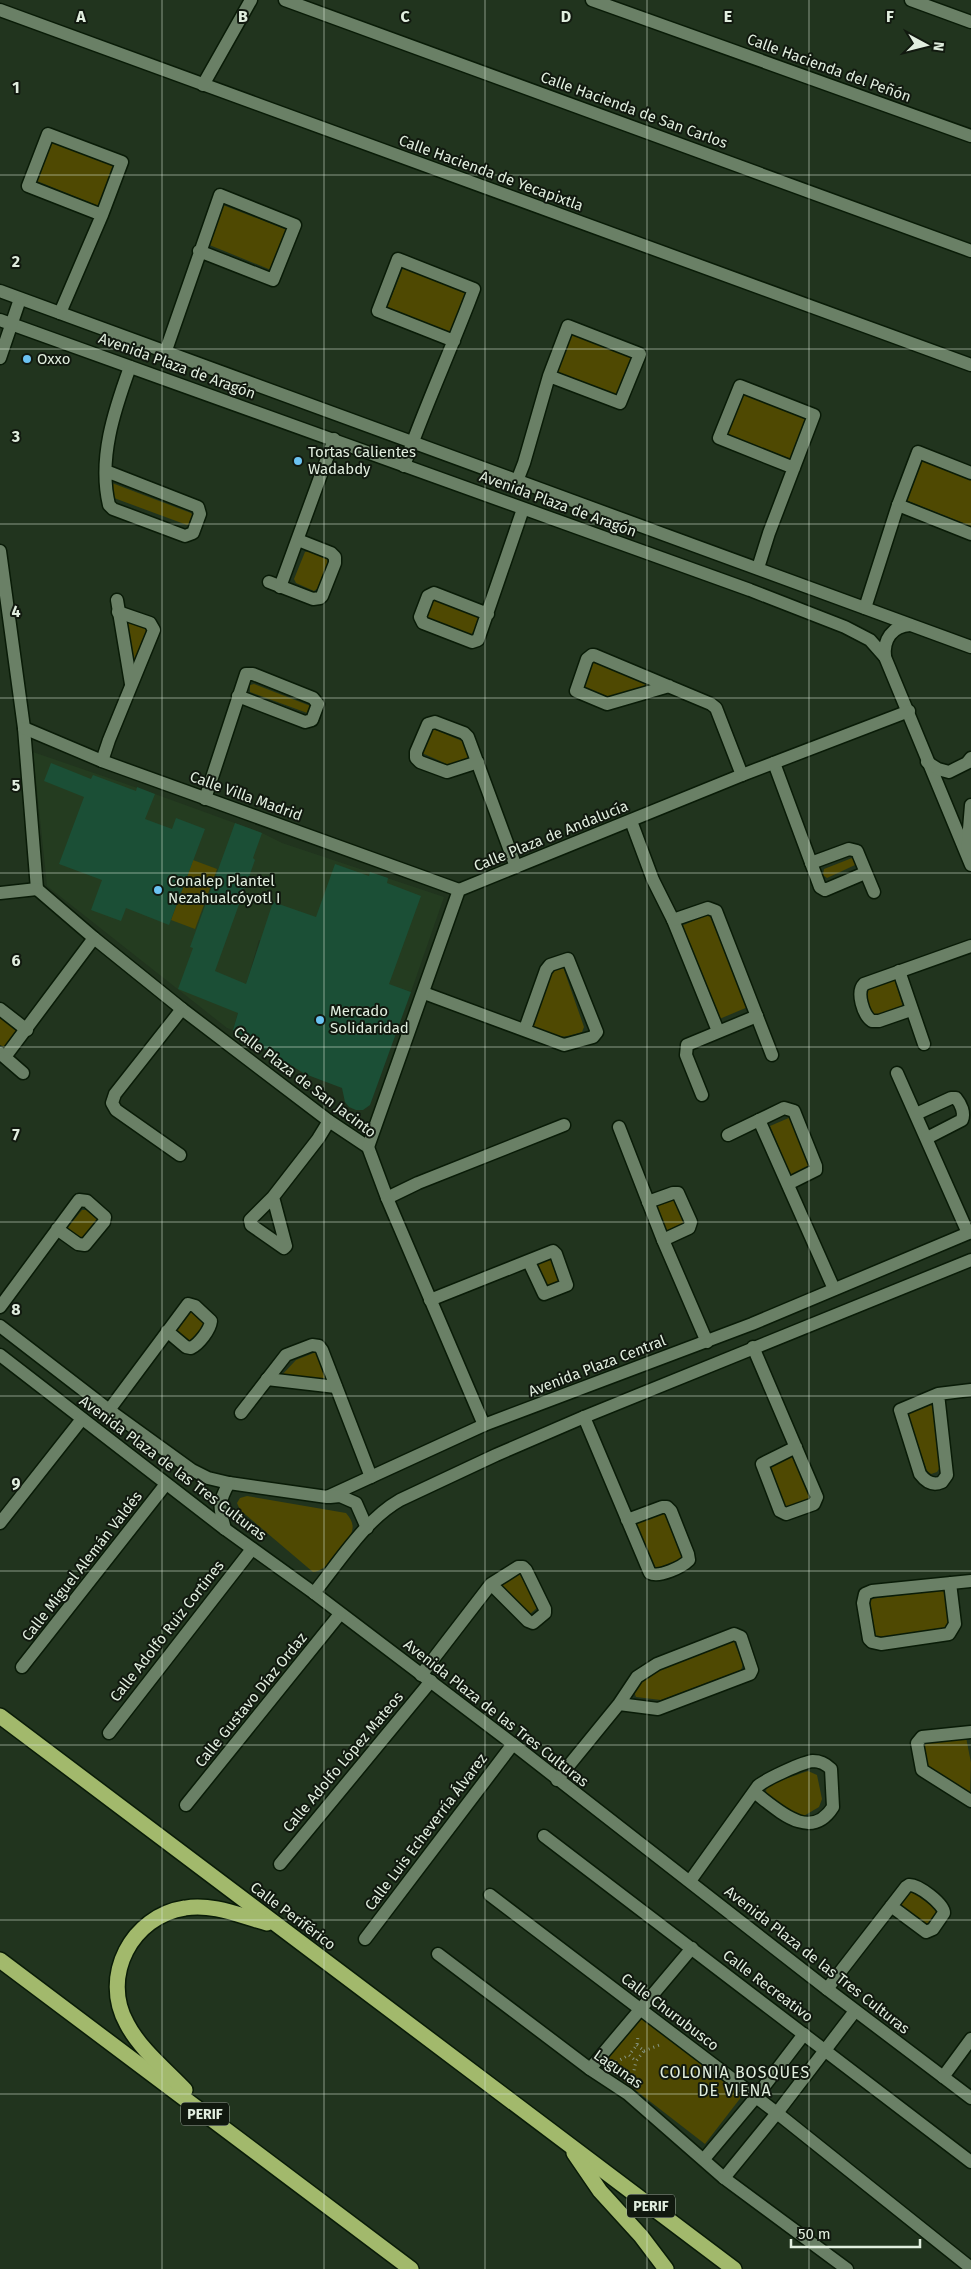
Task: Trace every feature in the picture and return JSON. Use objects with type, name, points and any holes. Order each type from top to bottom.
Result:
[{"type":"highway","name":"Calle Periférico","points":[[0,1716],[276,1925],[568,2142],[734,2269]]},
{"type":"highway","points":[[210,2118],[133,2035],[126,2023],[118,1998],[118,1971],[122,1958],[136,1935],[146,1925],[158,1916],[185,1908],[214,1909],[276,1925]]},
{"type":"highway","name":"PERIF","points":[[0,1960],[411,2269]]},
{"type":"highway","name":"Calle Periférico","points":[[568,2142],[600,2191],[641,2236],[666,2269]]},
{"type":"street","points":[[203,85],[251,0]]},
{"type":"street","name":"Calle Hacienda de San Carlos","points":[[285,0],[971,250]]},
{"type":"street","name":"Calle Hacienda del Peñón","points":[[592,0],[971,136]]},
{"type":"street","points":[[911,0],[971,22]]},
{"type":"street","name":"Calle Hacienda de Yecapixtla","points":[[0,10],[971,365]]},
{"type":"street","points":[[60,313],[102,215],[122,162],[48,134],[28,186],[102,215]]},
{"type":"street","points":[[165,353],[199,251],[220,195],[295,225],[273,280],[199,251]]},
{"type":"street","points":[[404,466],[412,444],[454,341],[474,289],[398,260],[378,311],[454,341]]},
{"type":"street","name":"Avenida Plaza de Aragón","points":[[0,292],[971,647]]},
{"type":"street","points":[[0,358],[6,322],[20,299]]},
{"type":"street","name":"Avenida Plaza de Aragón","points":[[6,322],[750,590],[845,627],[870,640],[885,657],[969,861]]},
{"type":"street","points":[[517,481],[524,463],[548,376],[568,326],[640,354],[620,403],[548,376]]},
{"type":"street","points":[[106,471],[198,507],[200,514],[193,534],[185,536],[111,508],[108,503],[106,471],[107,449],[118,400],[130,367]]},
{"type":"street","points":[[758,568],[814,415],[740,386],[719,438],[794,468]]},
{"type":"street","points":[[298,540],[331,553],[335,557],[324,592],[320,598],[313,599],[274,584],[298,540],[334,439]]},
{"type":"street","points":[[865,608],[898,506],[918,452],[971,473]]},
{"type":"street","points":[[898,506],[971,534]]},
{"type":"street","points":[[488,614],[436,593],[431,593],[420,615],[420,620],[474,642],[480,637],[488,614],[523,509]]},
{"type":"street","points":[[0,551],[5,621],[24,728],[37,888],[0,893]]},
{"type":"street","points":[[102,761],[131,684],[154,634],[154,627],[150,623],[117,606],[131,684]]},
{"type":"street","points":[[885,657],[884,648],[889,635],[899,626],[910,625]]},
{"type":"street","points":[[669,686],[607,704],[576,691],[587,658],[592,655],[669,686],[714,706],[742,775]]},
{"type":"street","points":[[205,799],[238,696],[245,676],[250,673],[313,698],[318,704],[312,720],[305,722],[238,696]]},
{"type":"street","name":"Calle Plaza de Andalucía","points":[[459,890],[742,775],[908,711]]},
{"type":"street","points":[[478,762],[447,772],[418,760],[416,752],[428,724],[435,722],[466,735],[478,762],[516,867]]},
{"type":"street","name":"Calle Villa Madrid","points":[[24,728],[102,761],[459,890]]},
{"type":"street","points":[[927,762],[938,769],[949,772],[967,763],[971,758]]},
{"type":"street","points":[[774,763],[823,890],[865,873]]},
{"type":"street","points":[[969,861],[971,805]]},
{"type":"street","points":[[630,821],[653,880],[673,920],[718,1032]]},
{"type":"street","points":[[811,863],[848,849],[855,849],[874,892]]},
{"type":"street","name":"Calle Plaza de San Jacinto","points":[[37,888],[94,938],[182,1009],[329,1120],[368,1147],[387,1198],[484,1425]]},
{"type":"street","points":[[368,1147],[459,890]]},
{"type":"street","points":[[673,920],[708,908],[716,912],[772,1054]]},
{"type":"street","points":[[23,1073],[3,1055],[27,1030],[94,938]]},
{"type":"street","points":[[911,1010],[879,1021],[872,1021],[868,1016],[860,994],[860,988],[864,984],[971,946]]},
{"type":"street","points":[[424,993],[564,1045],[593,1037],[596,1034],[596,1029],[568,959],[550,965],[546,970],[525,1029]]},
{"type":"street","points":[[899,971],[924,1044]]},
{"type":"street","points":[[0,1009],[27,1030]]},
{"type":"street","points":[[180,1156],[116,1110],[112,1103],[115,1094],[182,1009]]},
{"type":"street","points":[[702,1095],[686,1055],[686,1048],[690,1043],[757,1016]]},
{"type":"street","points":[[898,1073],[970,1232]]},
{"type":"street","points":[[916,1114],[951,1098],[956,1098],[959,1102],[964,1115],[962,1120],[927,1138]]},
{"type":"street","points":[[728,1135],[784,1108],[791,1109],[796,1114],[816,1170],[788,1184]]},
{"type":"street","points":[[273,1197],[318,1139],[329,1120]]},
{"type":"street","points":[[759,1120],[834,1289]]},
{"type":"street","points":[[387,1198],[418,1183],[564,1125]]},
{"type":"street","points":[[619,1127],[663,1240],[707,1342]]},
{"type":"street","points":[[648,1202],[678,1193],[691,1222],[689,1228],[663,1240]]},
{"type":"street","points":[[0,1307],[57,1228]]},
{"type":"street","name":"Avenida Plaza Central","points":[[327,1497],[484,1425],[707,1342],[970,1232]]},
{"type":"street","points":[[314,1593],[367,1528],[386,1508],[400,1500],[496,1455],[584,1417],[971,1260]]},
{"type":"street","points":[[430,1300],[528,1262]]},
{"type":"street","name":"Avenida Plaza de las Tres Culturas","points":[[0,1326],[109,1410],[192,1470],[208,1478],[229,1483]]},
{"type":"street","points":[[109,1410],[167,1331]]},
{"type":"street","points":[[242,1413],[286,1355],[315,1345],[322,1350],[370,1477]]},
{"type":"street","points":[[753,1347],[817,1495],[817,1500],[814,1504],[786,1514],[780,1511],[762,1464],[796,1447]]},
{"type":"street","name":"Avenida Plaza de las Tres Culturas","points":[[0,1355],[225,1529],[314,1593],[513,1744],[855,2011],[971,2098]]},
{"type":"street","points":[[267,1379],[336,1387]]},
{"type":"street","points":[[938,1394],[947,1475],[942,1482],[934,1484],[924,1480],[920,1474],[899,1412],[903,1407],[938,1394],[971,1390]]},
{"type":"street","points":[[584,1417],[628,1520],[652,1575],[671,1569],[689,1560],[671,1511],[667,1507],[662,1507],[628,1520]]},
{"type":"street","points":[[0,1523],[82,1419]]},
{"type":"street","points":[[225,1529],[220,1504],[221,1497],[229,1483],[327,1497],[340,1496],[356,1503],[367,1528]]},
{"type":"street","name":"Calle Miguel Alemán Valdés","points":[[22,1667],[166,1484]]},
{"type":"street","name":"Calle Adolfo Ruiz Cortines","points":[[109,1733],[252,1549]]},
{"type":"street","name":"Calle Adolfo López Mateos","points":[[280,1864],[426,1678],[434,1656],[491,1584],[522,1566],[526,1570],[546,1612],[534,1622],[528,1621],[491,1584]]},
{"type":"street","points":[[950,1583],[955,1624],[949,1634],[881,1644],[872,1642],[869,1639],[863,1603],[865,1594],[872,1591],[950,1583],[971,1581]]},
{"type":"street","name":"Calle Gustavo Díaz Ordaz","points":[[186,1805],[340,1614]]},
{"type":"street","points":[[557,1780],[619,1704],[637,1677],[657,1664],[734,1634],[741,1637],[752,1670],[750,1674],[658,1709],[619,1704]]},
{"type":"street","points":[[971,1732],[922,1737],[917,1743],[922,1770],[971,1801]]},
{"type":"street","name":"Calle Luis Echeverría Álvarez","points":[[366,1939],[513,1744]]},
{"type":"street","points":[[690,1881],[754,1792],[765,1780],[811,1761],[820,1762],[831,1769],[833,1807],[822,1819],[805,1824],[791,1820],[754,1792]]},
{"type":"street","name":"Calle Recreativo","points":[[544,1836],[971,2162]]},
{"type":"street","name":"Calle Churubusco","points":[[490,1895],[777,2113],[971,2268]]},
{"type":"street","points":[[827,1989],[891,1906]]},
{"type":"street","points":[[590,2069],[641,2011],[692,1948]]},
{"type":"street","name":"Lagunas","points":[[438,1954],[590,2069],[628,2094],[724,2178],[847,2269]]},
{"type":"street","points":[[724,2178],[777,2113],[824,2049],[855,2011]]},
{"type":"street","points":[[704,2159],[756,2097],[804,2034]]},
{"type":"street","points":[[943,2077],[971,2040]]},
{"type":"path","points":[[636,2045],[644,2051],[636,2061],[629,2055],[636,2045]]},
{"type":"shaded area","points":[[52,141],[116,167],[101,207],[37,181]]},
{"type":"shaded area","points":[[223,205],[287,230],[271,270],[207,244]]},
{"type":"shaded area","points":[[403,268],[467,293],[451,333],[387,308]]},
{"type":"shaded area","points":[[570,332],[634,357],[618,397],[554,372]]},
{"type":"shaded area","points":[[743,393],[807,419],[791,459],[727,434]]},
{"type":"shaded area","points":[[922,461],[971,480],[971,526],[906,500]]},
{"type":"shaded area","points":[[112,483],[191,513],[194,518],[187,525],[114,498],[109,484]]},
{"type":"shaded area","points":[[309,551],[327,559],[328,564],[318,588],[314,591],[296,583],[294,579],[305,552]]},
{"type":"shaded area","points":[[433,598],[477,614],[476,626],[469,637],[426,620],[425,616]]},
{"type":"shaded area","points":[[127,619],[146,625],[148,629],[136,659],[133,660],[126,622]]},
{"type":"shaded area","points":[[594,660],[651,683],[648,687],[609,699],[581,689]]},
{"type":"shaded area","points":[[254,684],[313,707],[310,714],[250,692],[250,685]]},
{"type":"shaded area","points":[[431,728],[462,741],[469,758],[449,765],[422,753]]},
{"type":"shaded area","name":"Conalep Plantel Nezahualcóyotl I","points":[[33,752],[262,833],[282,843],[444,897],[411,992],[259,940],[233,1030],[227,1028],[47,886]]},
{"type":"shaded area","points":[[852,858],[856,860],[855,865],[827,878],[823,875],[824,869]]},
{"type":"shaded area","points":[[193,860],[217,869],[195,929],[171,920]]},
{"type":"shaded area","points":[[709,914],[748,1007],[717,1020],[679,927]]},
{"type":"shaded area","points":[[555,965],[563,967],[584,1027],[582,1032],[562,1037],[533,1027],[549,972]]},
{"type":"shaded area","points":[[894,978],[903,1007],[873,1017],[864,988]]},
{"type":"shaded area","points":[[0,1017],[17,1031],[4,1049],[0,1045]]},
{"type":"shaded area","points":[[791,1117],[812,1167],[791,1176],[770,1126]]},
{"type":"shaded area","points":[[675,1197],[686,1222],[664,1232],[653,1207]]},
{"type":"shaded area","points":[[82,1210],[86,1210],[99,1221],[87,1242],[69,1232],[68,1227]]},
{"type":"shaded area","points":[[551,1256],[562,1281],[547,1288],[536,1262]]},
{"type":"shaded area","points":[[191,1309],[205,1324],[191,1342],[174,1331]]},
{"type":"shaded area","points":[[316,1352],[326,1380],[281,1376],[296,1360]]},
{"type":"shaded area","points":[[929,1404],[934,1407],[940,1467],[937,1472],[931,1474],[927,1471],[906,1413]]},
{"type":"shaded area","points":[[793,1455],[812,1500],[787,1511],[769,1465]]},
{"type":"shaded area","points":[[247,1496],[346,1513],[351,1519],[353,1528],[347,1543],[337,1556],[318,1571],[313,1572],[240,1510],[237,1503],[240,1498]]},
{"type":"shaded area","points":[[664,1512],[683,1558],[655,1569],[636,1523]]},
{"type":"shaded area","points":[[519,1573],[538,1607],[530,1614],[500,1585]]},
{"type":"shaded area","points":[[945,1590],[949,1629],[875,1638],[870,1599]]},
{"type":"shaded area","points":[[728,1640],[734,1642],[743,1664],[741,1670],[661,1700],[636,1697],[634,1692],[642,1681],[663,1665]]},
{"type":"shaded area","points":[[966,1737],[971,1763],[970,1794],[927,1765],[923,1747],[926,1742]]},
{"type":"shaded area","points":[[808,1771],[817,1775],[822,1799],[819,1807],[802,1817],[795,1815],[767,1795],[766,1790],[770,1784]]},
{"type":"shaded area","points":[[912,1891],[938,1911],[926,1925],[901,1905]]},
{"type":"shaded area","points":[[640,2017],[742,2096],[705,2144],[603,2065]]},
{"type":"building","points":[[51,763],[91,779],[93,775],[136,791],[137,787],[155,794],[145,819],[172,829],[176,818],[205,829],[169,925],[126,908],[121,921],[91,910],[102,880],[59,864],[84,797],[44,781]]},
{"type":"building","points":[[235,823],[262,833],[253,858],[255,860],[215,971],[246,984],[273,902],[316,917],[335,864],[369,876],[370,872],[388,878],[387,883],[421,896],[389,984],[411,992],[370,1105],[363,1110],[349,1107],[345,1102],[342,1088],[305,1074],[233,1030],[238,1013],[178,989],[193,948],[190,947]]},
{"type":"place","name":"Oxxo","points":[[27,359]]},
{"type":"place","name":"Tortas Calientes Wadabdy","points":[[298,461]]},
{"type":"place","name":"Conalep Plantel Nezahualcóyotl I","points":[[158,890]]},
{"type":"place","name":"Mercado Solidaridad","points":[[320,1020]]},
{"type":"district","name":"COLONIA BOSQUES DE VIENA","points":[[735,2081]]}]
